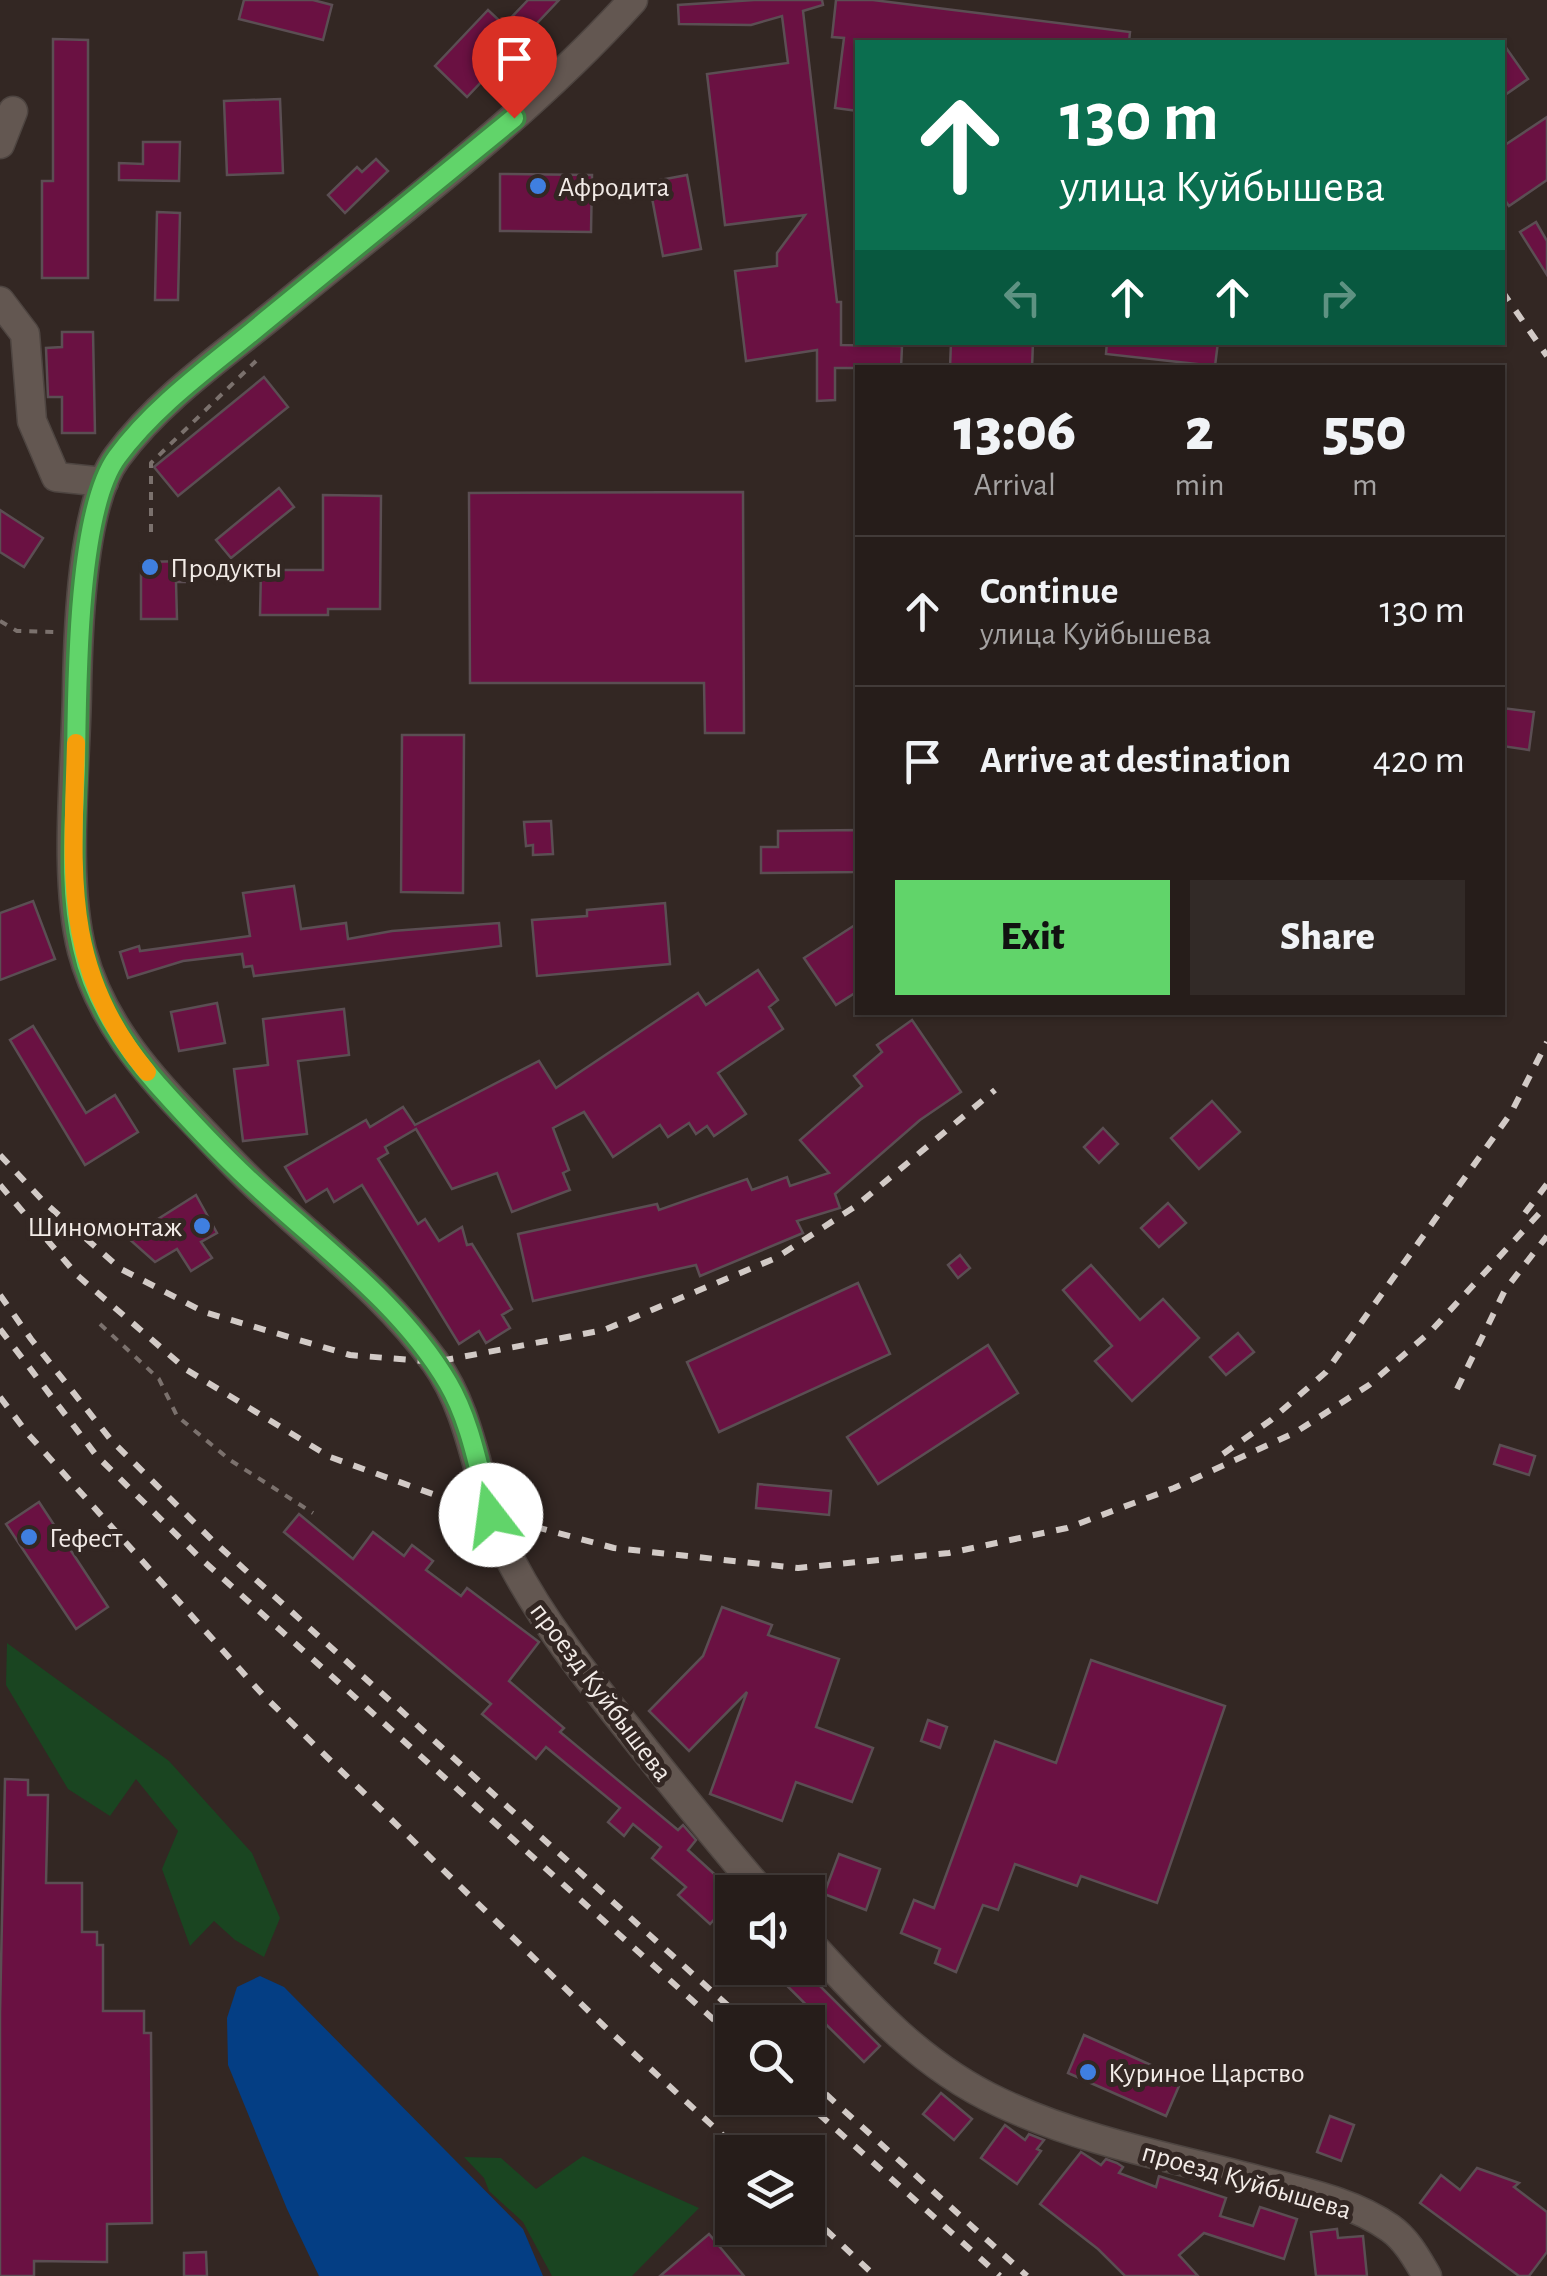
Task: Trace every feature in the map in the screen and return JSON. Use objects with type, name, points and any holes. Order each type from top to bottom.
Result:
[{"type":"street","points":[[0,301],[25,334],[32,422],[56,476],[104,482],[116,459],[162,408],[514,118],[582,56],[633,0]]},
{"type":"street","points":[[0,144],[13,111]]},
{"type":"street","name":"проезд Куйбышева","points":[[104,482],[88,550],[81,624],[73,880],[82,952],[110,1019],[137,1060],[262,1192],[394,1311],[435,1362],[465,1421],[491,1515],[506,1553],[539,1614],[748,1875]]},
{"type":"street","name":"проезд Куйбышева","points":[[825,1960],[879,2018],[939,2069],[984,2094],[1072,2130],[1342,2204],[1394,2231],[1428,2276]]},
{"type":"path","points":[[0,621],[16,631],[57,632],[81,624]]},
{"type":"path","points":[[100,1324],[159,1380],[177,1416],[230,1460],[313,1512]]},
{"type":"green space","points":[[7,1643],[169,1761],[252,1853],[280,1918],[264,1957],[235,1940],[214,1921],[190,1946],[162,1869],[178,1831],[136,1779],[110,1816],[68,1789],[6,1685]]},
{"type":"green space","points":[[583,2156],[699,2208],[632,2276],[552,2276],[523,2222],[489,2191],[484,2178],[464,2157],[501,2158],[536,2189]]},
{"type":"water","points":[[260,1976],[284,1987],[523,2229],[543,2276],[319,2276],[228,2065],[227,2018],[237,1987]]},
{"type":"building","points":[[244,0],[313,0],[332,5],[323,40],[239,19]]},
{"type":"building","points":[[528,0],[559,0],[467,97],[435,66],[488,10],[504,25]]},
{"type":"building","points":[[822,0],[823,5],[803,11],[837,302],[841,302],[841,345],[902,346],[901,365],[835,368],[835,400],[817,401],[817,350],[746,361],[735,271],[777,266],[777,253],[805,215],[725,225],[707,74],[788,63],[782,16],[751,25],[679,24],[678,5]]},
{"type":"building","points":[[836,0],[873,0],[1130,32],[1129,40],[855,40],[855,111],[835,108],[844,38],[832,37]]},
{"type":"building","points":[[53,39],[88,40],[88,278],[42,278],[42,181],[53,181]]},
{"type":"building","points":[[1505,46],[1528,79],[1505,95]]},
{"type":"building","points":[[280,99],[283,173],[227,175],[224,101]]},
{"type":"building","points":[[1547,117],[1547,180],[1509,206],[1505,200],[1505,145]]},
{"type":"building","points":[[143,142],[180,142],[179,181],[119,180],[119,163],[143,164]]},
{"type":"building","points":[[376,159],[388,171],[345,213],[328,195],[357,167],[362,172]]},
{"type":"building","points":[[500,174],[592,175],[591,232],[500,231]]},
{"type":"building","points":[[687,175],[701,249],[663,256],[649,182]]},
{"type":"building","points":[[157,212],[180,213],[178,300],[155,300]]},
{"type":"building","points":[[1536,222],[1547,241],[1547,275],[1520,232]]},
{"type":"building","points":[[62,332],[93,332],[95,433],[62,433],[62,397],[48,397],[46,348],[62,347]]},
{"type":"building","points":[[951,345],[1033,345],[1032,365],[950,365]]},
{"type":"building","points":[[1107,345],[1218,345],[1215,365],[1106,354]]},
{"type":"building","points":[[264,377],[288,407],[178,496],[154,467]]},
{"type":"building","points":[[279,488],[294,507],[231,558],[216,540]]},
{"type":"building","points":[[743,492],[744,733],[705,733],[704,683],[470,683],[469,493]]},
{"type":"building","points":[[323,495],[381,496],[380,609],[328,609],[328,615],[260,615],[261,570],[323,570]]},
{"type":"building","points":[[0,510],[43,538],[24,567],[0,552]]},
{"type":"building","points":[[189,561],[190,582],[176,582],[177,619],[141,619],[141,562]]},
{"type":"building","points":[[1505,708],[1534,712],[1529,750],[1505,746]]},
{"type":"building","points":[[402,735],[464,735],[463,893],[401,892]]},
{"type":"building","points":[[551,821],[553,854],[533,855],[533,845],[526,846],[524,822]]},
{"type":"building","points":[[855,830],[855,872],[761,873],[761,847],[778,847],[778,831]]},
{"type":"building","points":[[294,886],[301,929],[346,923],[348,939],[392,931],[499,923],[501,946],[254,976],[252,966],[244,967],[242,954],[183,961],[128,978],[120,952],[139,946],[140,951],[250,936],[243,893]]},
{"type":"building","points":[[33,901],[55,959],[0,980],[0,913]]},
{"type":"building","points":[[665,903],[670,964],[537,976],[532,920],[587,916],[587,910]]},
{"type":"building","points":[[855,925],[855,993],[836,1005],[804,958]]},
{"type":"building","points":[[758,970],[778,1000],[769,1007],[783,1029],[718,1073],[746,1114],[714,1136],[707,1126],[696,1134],[689,1123],[668,1137],[660,1125],[613,1157],[584,1112],[553,1128],[569,1170],[563,1173],[570,1190],[512,1212],[497,1173],[452,1189],[416,1129],[385,1147],[388,1153],[378,1159],[418,1224],[425,1219],[439,1241],[462,1227],[467,1245],[472,1244],[512,1309],[502,1315],[510,1328],[486,1343],[479,1331],[459,1344],[362,1185],[334,1202],[327,1189],[306,1202],[285,1167],[366,1120],[370,1127],[403,1107],[415,1125],[539,1061],[556,1088],[698,993],[706,1005]]},
{"type":"building","points":[[217,1003],[225,1043],[179,1051],[171,1012]]},
{"type":"building","points":[[344,1009],[349,1055],[298,1061],[307,1134],[243,1141],[234,1069],[268,1065],[263,1019]]},
{"type":"building","points":[[912,1020],[961,1092],[920,1120],[835,1194],[840,1208],[797,1221],[803,1233],[700,1276],[696,1265],[533,1301],[518,1234],[657,1204],[659,1210],[747,1179],[752,1190],[787,1177],[790,1186],[829,1173],[800,1140],[862,1086],[854,1076],[882,1052],[877,1045]]},
{"type":"building","points":[[33,1026],[86,1113],[115,1095],[138,1132],[85,1165],[10,1040]]},
{"type":"building","points":[[1212,1101],[1240,1132],[1199,1169],[1171,1138]]},
{"type":"building","points":[[1103,1128],[1118,1144],[1099,1163],[1084,1147]]},
{"type":"building","points":[[196,1195],[217,1233],[201,1242],[212,1258],[191,1271],[177,1249],[155,1262],[128,1238]]},
{"type":"building","points":[[1168,1203],[1186,1223],[1159,1247],[1141,1228]]},
{"type":"building","points":[[960,1255],[970,1268],[958,1278],[948,1265]]},
{"type":"building","points":[[1091,1265],[1140,1320],[1163,1299],[1199,1338],[1132,1401],[1095,1361],[1112,1346],[1063,1290]]},
{"type":"building","points":[[858,1283],[890,1354],[719,1432],[687,1362]]},
{"type":"building","points":[[1238,1333],[1254,1352],[1226,1375],[1210,1357]]},
{"type":"building","points":[[988,1345],[1018,1393],[878,1484],[847,1437]]},
{"type":"building","points":[[1500,1445],[1535,1456],[1529,1475],[1494,1464]]},
{"type":"building","points":[[758,1484],[831,1491],[829,1515],[756,1508]]},
{"type":"building","points":[[39,1502],[108,1607],[76,1629],[6,1524]]},
{"type":"building","points":[[299,1514],[353,1559],[373,1532],[404,1556],[412,1545],[433,1561],[426,1570],[461,1596],[467,1588],[539,1642],[509,1681],[564,1728],[560,1732],[678,1830],[683,1825],[696,1840],[688,1850],[715,1875],[715,1919],[710,1924],[678,1895],[686,1887],[652,1858],[661,1847],[633,1824],[624,1836],[608,1822],[620,1808],[546,1747],[536,1759],[482,1714],[491,1704],[284,1532]]},
{"type":"building","points":[[722,1607],[772,1625],[768,1635],[839,1659],[816,1727],[873,1748],[852,1802],[796,1782],[782,1821],[710,1794],[747,1692],[689,1751],[649,1711],[703,1656]]},
{"type":"building","points":[[1091,1660],[1225,1706],[1157,1903],[1081,1876],[1077,1886],[1015,1864],[998,1910],[983,1905],[956,1972],[935,1963],[940,1949],[901,1933],[914,1900],[934,1908],[995,1741],[1056,1763]]},
{"type":"building","points":[[928,1720],[947,1727],[940,1748],[921,1741]]},
{"type":"building","points":[[5,1779],[28,1780],[28,1795],[48,1795],[46,1883],[82,1883],[82,1932],[97,1932],[97,1945],[103,1945],[103,2011],[144,2011],[144,2033],[151,2033],[152,2223],[107,2224],[107,2262],[34,2261],[34,2276],[0,2276]]},
{"type":"building","points":[[839,1854],[880,1869],[866,1910],[825,1891]]},
{"type":"building","points":[[786,1985],[819,1985],[880,2046],[864,2062],[825,2023],[825,2005],[806,2005]]},
{"type":"building","points":[[1084,2035],[1182,2079],[1166,2116],[1068,2073]]},
{"type":"building","points":[[941,2093],[972,2119],[954,2140],[923,2114]]},
{"type":"building","points":[[1330,2116],[1354,2125],[1341,2161],[1317,2152]]},
{"type":"building","points":[[1005,2125],[1025,2140],[1029,2134],[1044,2140],[1037,2149],[1041,2151],[1017,2184],[981,2158]]},
{"type":"building","points":[[1081,2152],[1101,2165],[1106,2159],[1117,2163],[1123,2167],[1119,2173],[1156,2187],[1159,2176],[1226,2198],[1220,2216],[1253,2226],[1260,2207],[1297,2219],[1284,2259],[1204,2233],[1179,2255],[1198,2276],[1125,2276],[1098,2249],[1040,2204]]},
{"type":"building","points":[[1477,2168],[1519,2183],[1514,2187],[1547,2212],[1547,2252],[1529,2276],[1519,2276],[1420,2203],[1441,2175],[1460,2190]]},
{"type":"building","points":[[1337,2229],[1338,2238],[1363,2236],[1367,2276],[1316,2276],[1311,2232]]},
{"type":"building","points":[[709,2234],[744,2276],[660,2276]]},
{"type":"building","points":[[206,2252],[207,2276],[184,2276],[184,2253]]},
{"type":"railway","points":[[1505,295],[1547,356]]},
{"type":"railway","points":[[1223,1454],[1271,1420],[1326,1372],[1511,1113],[1547,1042]]},
{"type":"railway","points":[[0,1155],[45,1203],[121,1269],[204,1312],[350,1355],[435,1362],[604,1330],[776,1258],[856,1206],[995,1090]]},
{"type":"railway","points":[[1525,1213],[1547,1184]]},
{"type":"railway","points":[[0,1185],[78,1276],[187,1370],[330,1457],[491,1515],[614,1548],[798,1568],[949,1553],[1067,1528],[1174,1488],[1296,1432],[1369,1385],[1431,1331],[1547,1205]]},
{"type":"railway","points":[[1457,1389],[1505,1290],[1547,1236]]},
{"type":"railway","points":[[0,1295],[111,1440],[212,1540],[727,2005]]},
{"type":"railway","points":[[0,1329],[96,1455],[199,1557],[715,2021]]},
{"type":"railway","points":[[0,1397],[28,1434],[263,1695],[604,2026],[723,2135]]},
{"type":"railway","points":[[825,2093],[1027,2276]]},
{"type":"railway","points":[[820,2115],[1000,2276]]},
{"type":"railway","points":[[825,2229],[875,2276]]},
{"type":"slow traffic","points":[[76,743],[73,880],[82,952],[110,1019],[147,1072]]},
{"type":"place","name":"Афродита","points":[[538,186]]},
{"type":"place","name":"Продукты","points":[[150,567]]},
{"type":"place","name":"Шиномонтаж","points":[[202,1226]]},
{"type":"place","name":"Гефест","points":[[29,1537]]},
{"type":"place","name":"Куриное Царство","points":[[1088,2072]]},
{"type":"route","points":[[491,1515],[465,1421],[435,1362],[394,1311],[262,1192],[157,1084],[110,1019],[82,952],[73,880],[78,659],[88,550],[98,499],[116,459],[162,408],[212,363],[514,118]]}]
